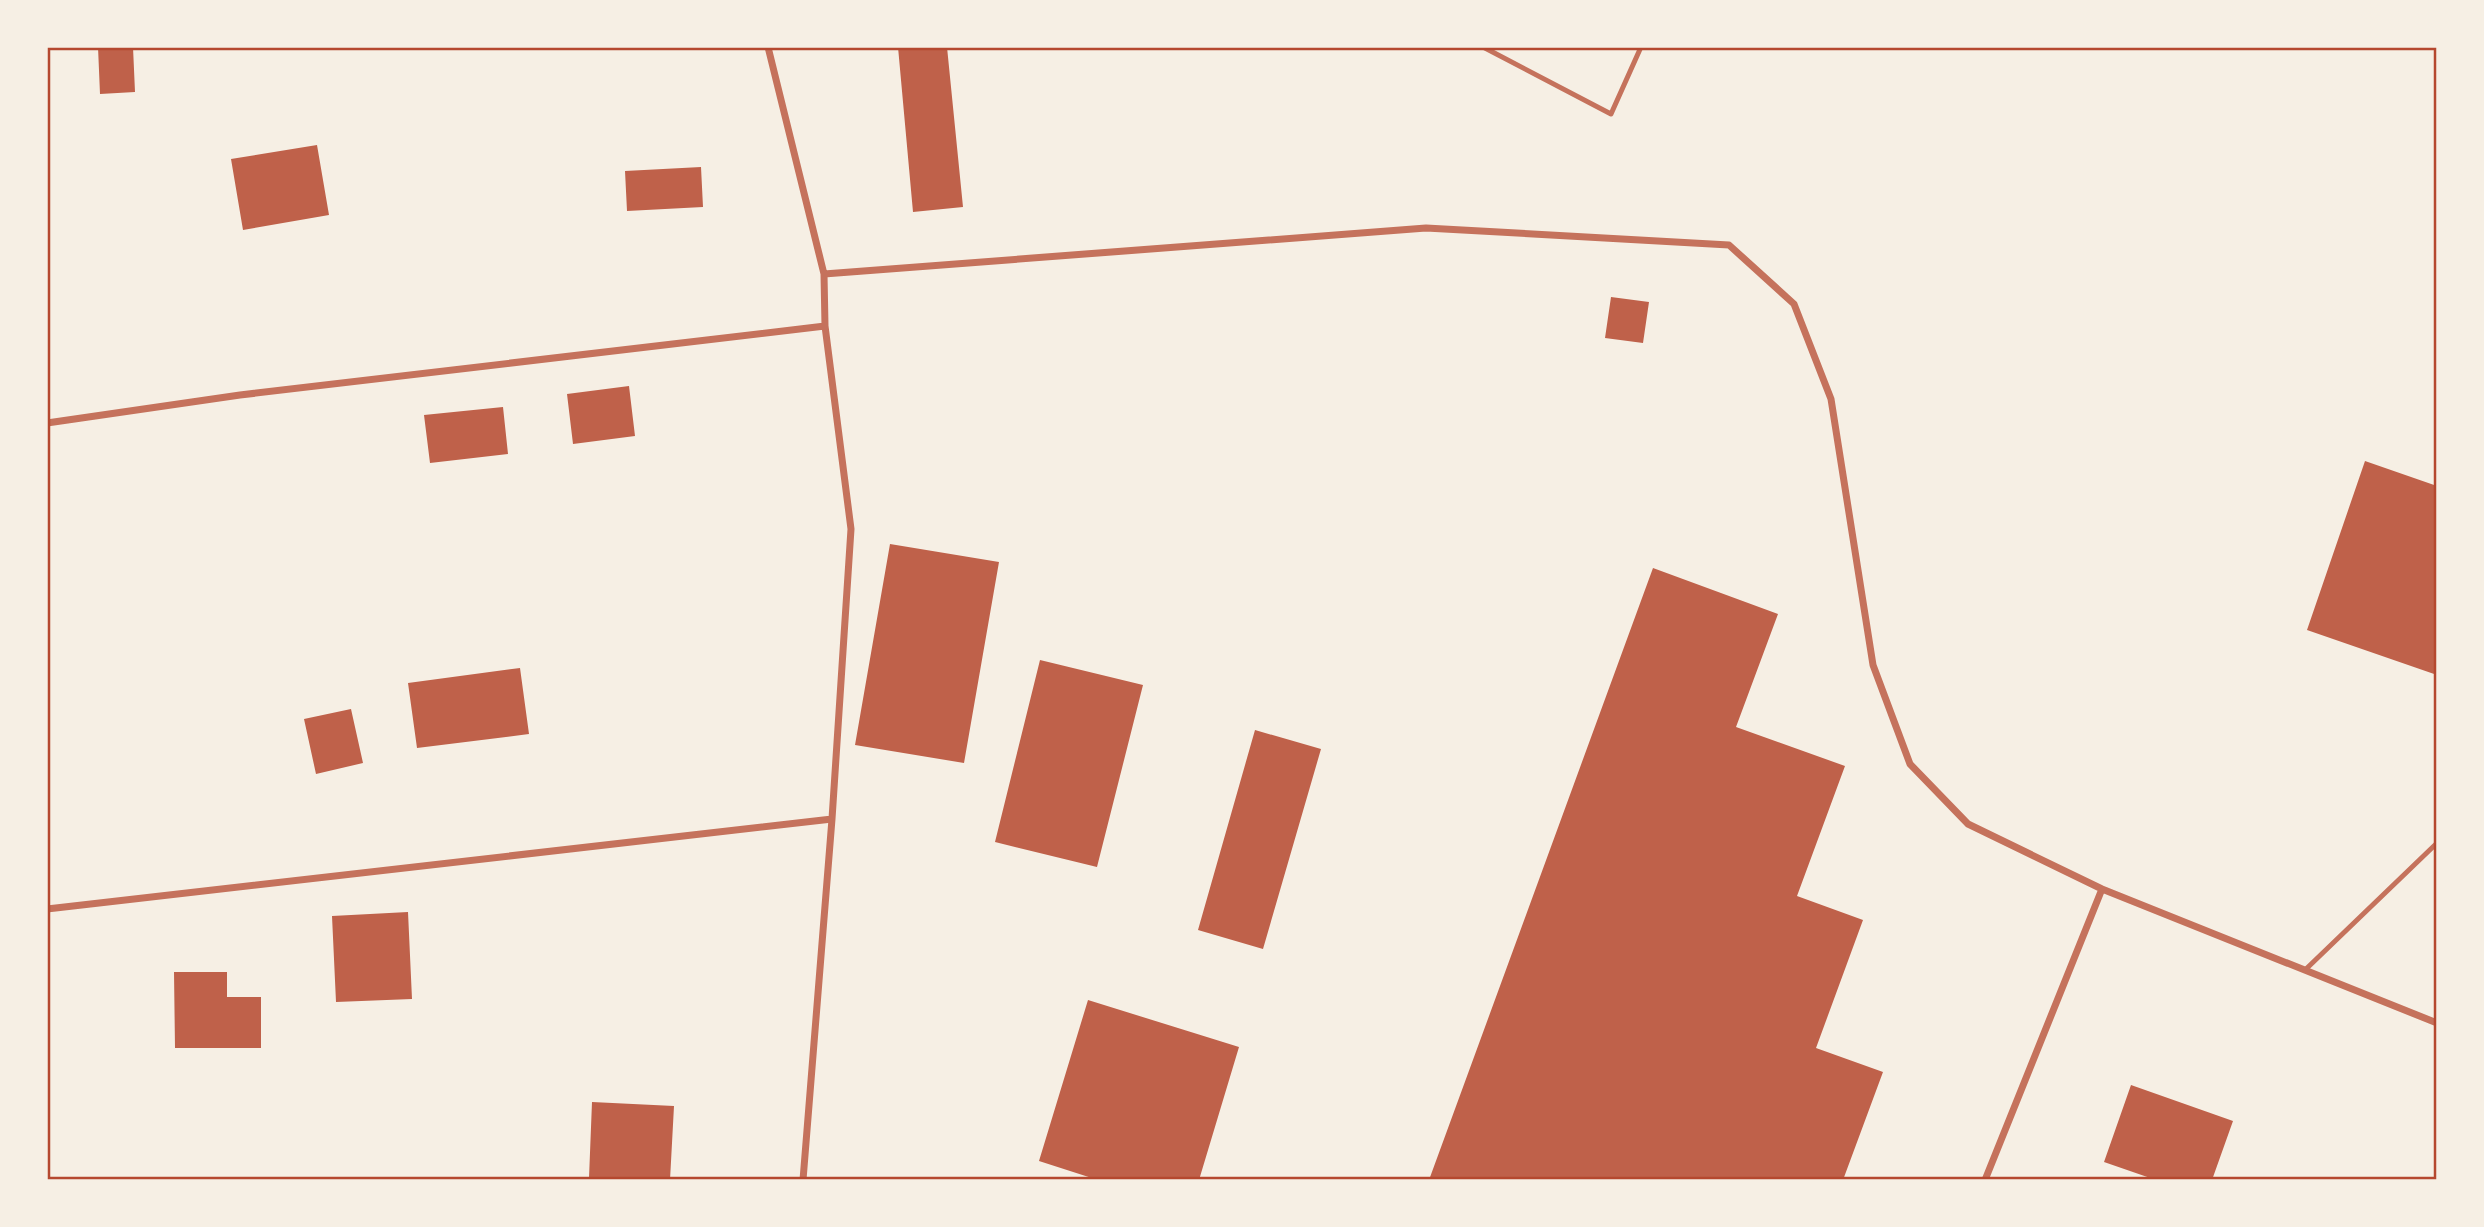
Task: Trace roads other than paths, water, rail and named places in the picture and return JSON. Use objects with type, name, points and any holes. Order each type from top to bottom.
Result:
[{"type":"street","points":[[768,47],[824,274],[825,326],[851,529],[832,819],[803,1180]]},
{"type":"street","points":[[824,274],[1426,228],[1729,245],[1794,304],[1831,399],[1873,664],[1910,764],[1968,824],[2102,888],[2437,1023]]},
{"type":"street","points":[[47,423],[240,395],[825,326]]},
{"type":"street","points":[[47,909],[832,819]]},
{"type":"street","points":[[1985,1180],[2102,888]]},
{"type":"lane","points":[[1482,47],[1611,114],[1641,47]]},
{"type":"lane","points":[[2305,970],[2437,843]]}]
